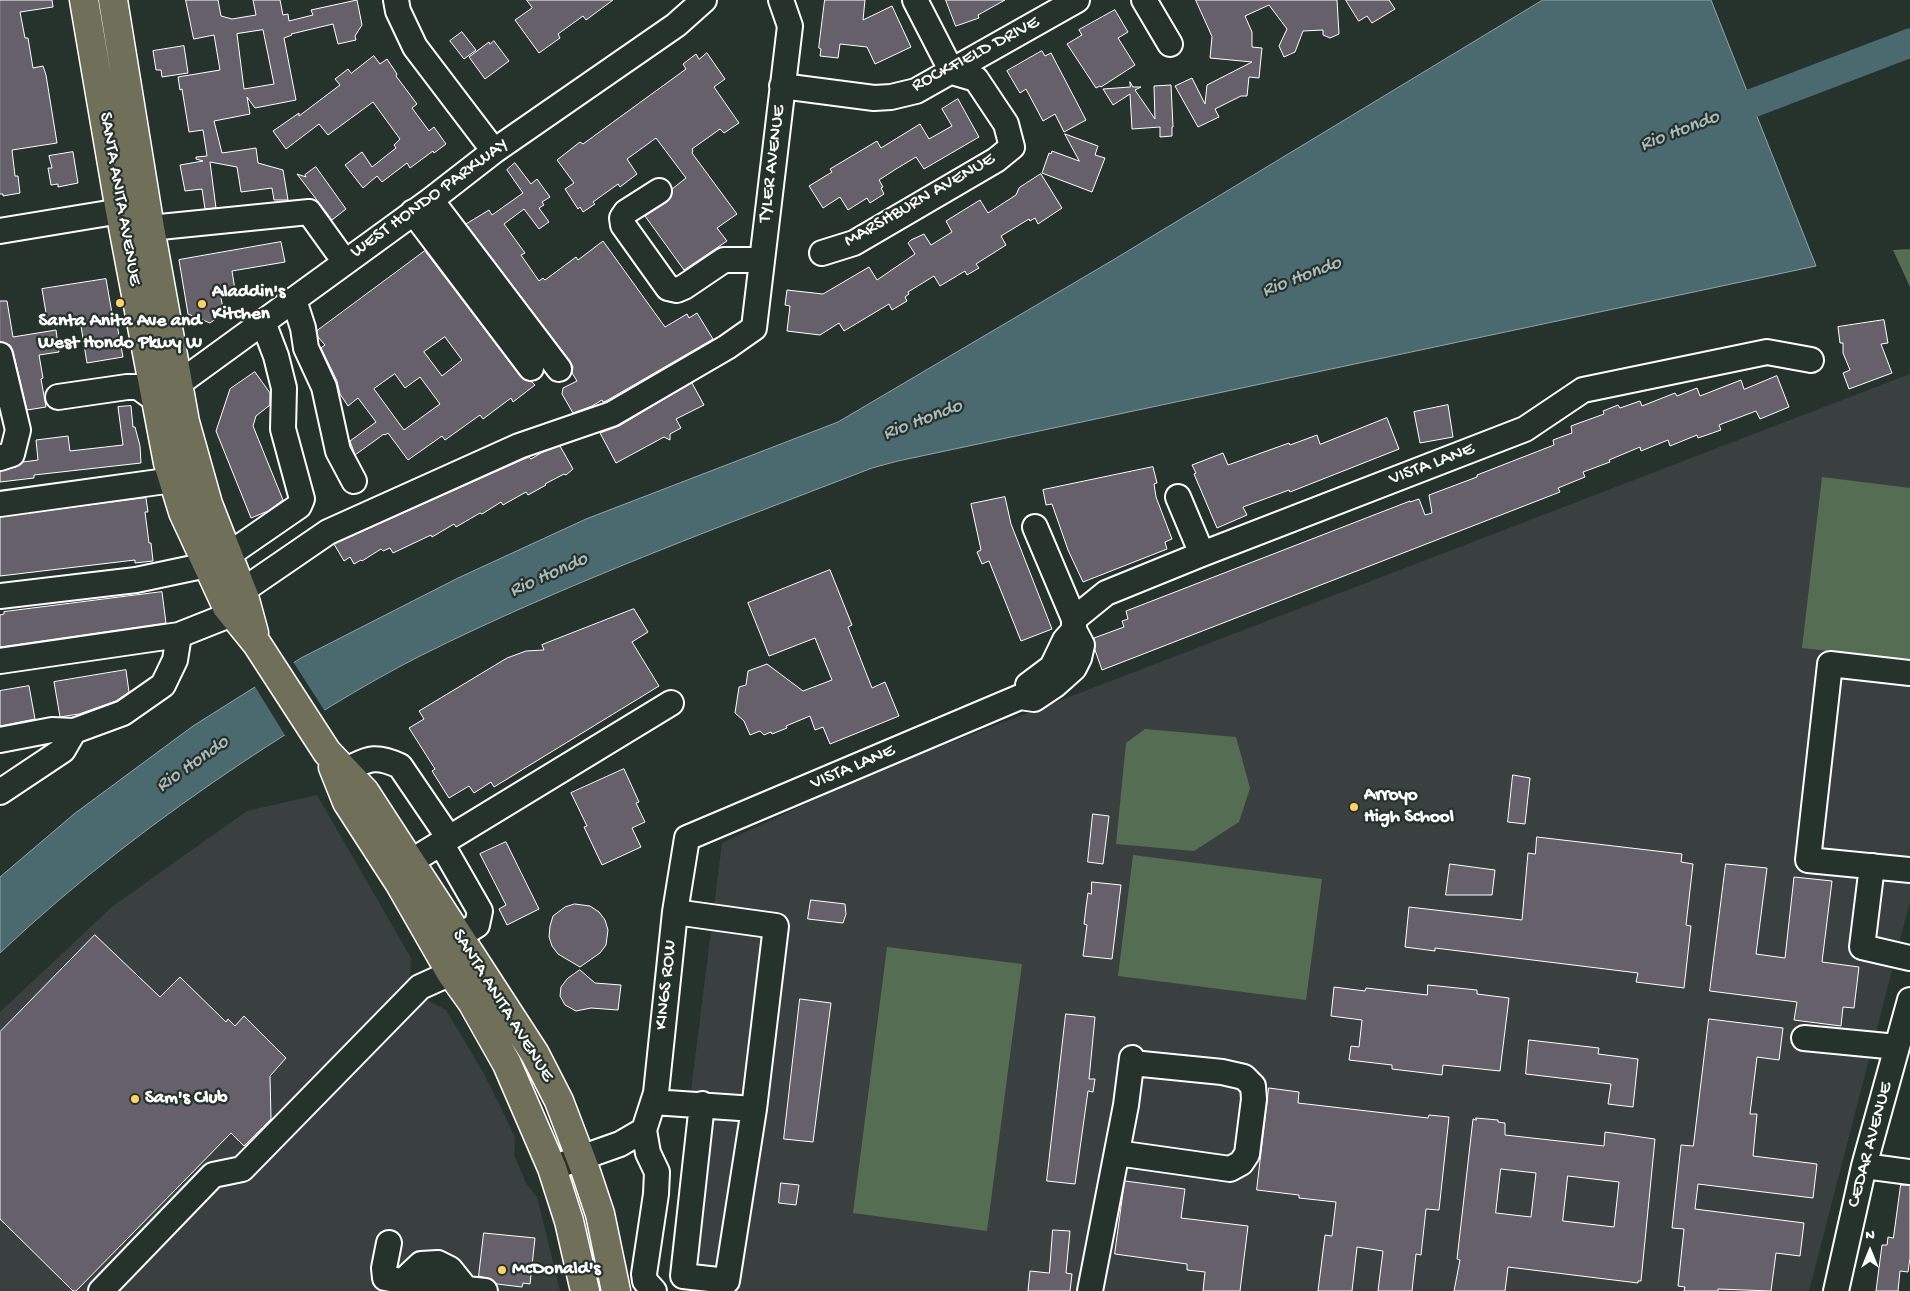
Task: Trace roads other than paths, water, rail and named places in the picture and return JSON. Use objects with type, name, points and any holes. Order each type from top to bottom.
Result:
[{"type":"main road","name":"SANTA ANITA AVENUE","points":[[84,0],[120,211],[168,463],[183,512],[217,560],[240,604],[257,644],[336,765],[365,792],[451,973],[472,1002],[507,1064],[552,1168],[569,1221],[585,1291]]},
{"type":"main road","name":"SANTA ANITA AVENUE","points":[[114,0],[148,217],[178,384],[185,422],[208,504],[217,560]]},
{"type":"main road","name":"SANTA ANITA AVENUE","points":[[400,866],[459,936],[535,1054],[558,1101],[581,1158],[600,1214],[616,1291]]},
{"type":"main road","points":[[451,973],[473,981],[488,1003],[502,1018],[518,1027]]},
{"type":"street","points":[[396,0],[398,11],[415,47],[494,151]]},
{"type":"street","name":"WEST HONDO PARKWAY","points":[[156,400],[422,206],[494,151],[676,25],[704,0]]},
{"type":"street","name":"TYLER AVENUE","points":[[240,604],[328,532],[519,446],[612,414],[728,347],[754,328],[790,26],[782,0]]},
{"type":"street","points":[[915,0],[952,72]]},
{"type":"street","name":"ROCKFIELD DRIVE","points":[[782,86],[874,98],[891,97],[916,91],[1077,0]]},
{"type":"street","points":[[1144,0],[1170,44]]},
{"type":"street","name":"MARSHBURN AVENUE","points":[[822,253],[854,243],[996,160],[1012,146],[1006,124],[976,79],[952,72]]},
{"type":"street","points":[[659,191],[626,212],[622,218],[623,225],[668,288],[677,290],[684,287],[724,260],[762,260]]},
{"type":"street","points":[[422,206],[531,368]]},
{"type":"street","points":[[422,206],[559,369]]},
{"type":"street","points":[[0,231],[120,211],[148,217],[309,212],[344,262]]},
{"type":"street","points":[[294,300],[303,328],[306,348],[324,387],[338,451],[354,481]]},
{"type":"street","points":[[0,596],[136,580],[217,560],[299,506],[302,499],[284,429],[284,388],[276,356],[263,322]]},
{"type":"street","name":"VISTA LANE","points":[[687,838],[1020,697],[1034,699],[1055,685],[1074,668],[1082,645],[1074,625],[1106,593],[1525,429],[1583,390],[1767,352],[1811,360]]},
{"type":"street","points":[[0,355],[18,430],[12,454],[0,458]]},
{"type":"street","points":[[58,397],[138,387],[156,400]]},
{"type":"street","points":[[0,504],[173,480]]},
{"type":"street","points":[[1178,497],[1202,554]]},
{"type":"street","points":[[1035,527],[1074,625]]},
{"type":"street","points":[[0,661],[179,635],[240,604]]},
{"type":"street","points":[[0,740],[52,730],[74,731],[123,714],[163,685],[175,660],[179,635]]},
{"type":"street","points":[[1910,673],[1830,664],[1808,860],[1910,870]]},
{"type":"street","points":[[400,866],[671,703]]},
{"type":"street","points":[[0,792],[62,750],[74,731]]},
{"type":"street","points":[[336,765],[367,759],[388,760],[400,766],[445,840],[480,911],[477,925],[459,936]]},
{"type":"street","name":"KINGS ROW","points":[[654,1291],[645,1281],[644,1274],[656,1194],[657,1172],[648,1153],[644,1130],[656,1093],[675,912],[687,838]]},
{"type":"street","points":[[1872,866],[1862,947],[1910,958]]},
{"type":"street","points":[[675,912],[776,926],[754,1109],[728,1286],[683,1284],[702,1104]]},
{"type":"street","points":[[101,1291],[213,1175],[242,1169],[420,987],[451,973]]},
{"type":"street","name":"CEDAR AVENUE","points":[[1836,1291],[1864,1166],[1910,1000]]},
{"type":"street","points":[[1804,1038],[1897,1047]]},
{"type":"street","points":[[1090,1291],[1117,1153],[1132,1060],[1244,1076],[1253,1086],[1254,1099],[1247,1154],[1241,1163],[1230,1169],[1117,1153]]},
{"type":"street","points":[[653,1102],[754,1109]]},
{"type":"street","points":[[552,1168],[620,1144],[644,1130]]},
{"type":"street","points":[[1864,1166],[1910,1172]]},
{"type":"street","points":[[389,1243],[384,1268],[385,1278],[475,1290]]},
{"type":"water","points":[[1543,0],[1711,0],[1816,266],[872,468],[587,580],[475,629],[376,680],[288,733],[182,804],[88,876],[0,953],[0,877],[74,814],[193,726],[301,658],[458,578],[586,519],[838,422],[1113,260]]},
{"type":"waterway","name":"Rio Hondo","points":[[1716,117],[1910,43]]},
{"type":"place","name":"Santa Anita Ave and West Hondo Pkwy W","points":[[120,303]]},
{"type":"place","name":"Aladdin's Kitchen","points":[[202,304]]},
{"type":"place","name":"Arroyo High School","points":[[1354,807]]},
{"type":"place","name":"Sam's Club","points":[[135,1099]]},
{"type":"place","name":"McDonald's","points":[[502,1270]]}]
